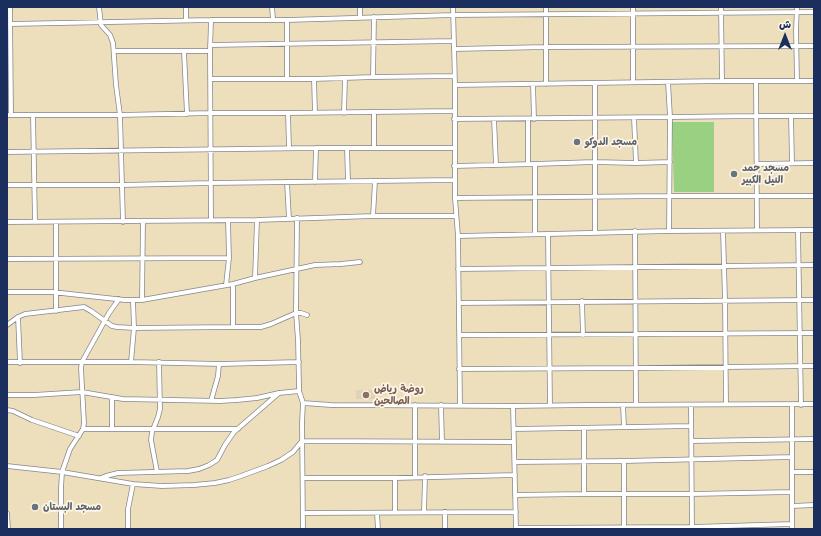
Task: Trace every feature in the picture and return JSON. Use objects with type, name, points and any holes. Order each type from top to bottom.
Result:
[{"type":"street","points":[[9,7],[9,115],[211,113],[288,114],[454,111]]},
{"type":"street","points":[[100,7],[100,22],[102,28],[107,31],[112,38],[114,51],[122,151],[123,222]]},
{"type":"street","points":[[186,7],[186,20]]},
{"type":"street","points":[[272,7],[272,19]]},
{"type":"street","points":[[360,7],[360,18]]},
{"type":"street","points":[[453,7],[455,85],[454,180],[458,236],[460,405]]},
{"type":"street","points":[[546,7],[546,84]]},
{"type":"street","points":[[633,7],[633,82]]},
{"type":"street","points":[[721,7],[722,81]]},
{"type":"street","points":[[797,7],[797,81]]},
{"type":"street","points":[[10,24],[186,20],[287,20],[453,15],[814,12]]},
{"type":"street","points":[[373,77],[374,17]]},
{"type":"street","points":[[211,20],[211,220]]},
{"type":"street","points":[[287,20],[287,79]]},
{"type":"street","points":[[210,45],[454,41]]},
{"type":"street","points":[[454,49],[633,46],[814,46]]},
{"type":"street","points":[[114,51],[210,51]]},
{"type":"street","points":[[184,52],[187,114]]},
{"type":"street","points":[[210,79],[314,79],[454,76]]},
{"type":"street","points":[[344,113],[345,78]]},
{"type":"street","points":[[314,79],[315,113]]},
{"type":"street","points":[[756,81],[757,230]]},
{"type":"street","points":[[455,85],[814,81]]},
{"type":"street","points":[[668,82],[670,118],[668,196],[669,230]]},
{"type":"street","points":[[594,233],[595,83]]},
{"type":"street","points":[[534,84],[534,119]]},
{"type":"street","points":[[374,113],[374,148]]},
{"type":"street","points":[[288,114],[289,148]]},
{"type":"street","points":[[33,115],[35,222]]},
{"type":"street","points":[[791,116],[792,163]]},
{"type":"street","points":[[454,119],[814,116]]},
{"type":"street","points":[[634,118],[636,163]]},
{"type":"street","points":[[494,119],[496,165]]},
{"type":"street","points":[[528,119],[528,164]]},
{"type":"street","points":[[7,152],[289,148],[455,148]]},
{"type":"street","points":[[315,182],[316,148]]},
{"type":"street","points":[[347,148],[348,181]]},
{"type":"street","points":[[454,166],[594,162],[670,162]]},
{"type":"street","points":[[756,164],[814,162]]},
{"type":"street","points":[[535,164],[535,234]]},
{"type":"street","points":[[7,185],[122,185],[454,180]]},
{"type":"street","points":[[373,216],[375,181]]},
{"type":"street","points":[[287,182],[289,219]]},
{"type":"street","points":[[455,198],[594,196],[814,196]]},
{"type":"street","points":[[7,222],[123,222],[257,220],[373,216],[456,216]]},
{"type":"street","points":[[297,218],[296,313],[299,391],[303,403],[303,529]]},
{"type":"street","points":[[226,285],[229,258],[228,220]]},
{"type":"street","points":[[255,278],[257,220]]},
{"type":"street","points":[[142,300],[143,221]]},
{"type":"street","points":[[56,222],[56,311]]},
{"type":"street","points":[[458,236],[669,230],[814,230]]},
{"type":"street","points":[[723,230],[725,266],[726,404]]},
{"type":"street","points":[[798,230],[801,405]]},
{"type":"street","points":[[635,231],[636,405]]},
{"type":"street","points":[[548,234],[550,405]]},
{"type":"street","points":[[7,259],[229,258]]},
{"type":"street","points":[[7,292],[56,292],[133,301],[233,284],[315,265],[360,262]]},
{"type":"street","points":[[458,269],[814,265]]},
{"type":"street","points":[[233,284],[234,327]]},
{"type":"street","points":[[61,529],[62,472],[70,449],[83,429],[84,423],[82,362],[118,299]]},
{"type":"street","points":[[459,303],[548,301],[814,300]]},
{"type":"street","points":[[131,362],[134,328],[133,301]]},
{"type":"street","points":[[582,301],[583,335]]},
{"type":"street","points":[[7,325],[18,317],[30,313],[84,307],[114,327],[134,328],[255,327],[266,326],[296,313],[307,315]]},
{"type":"street","points":[[18,317],[20,363]]},
{"type":"street","points":[[459,335],[814,333]]},
{"type":"street","points":[[7,362],[159,362],[219,364],[298,362]]},
{"type":"street","points":[[157,472],[152,444],[152,435],[160,413],[159,362]]},
{"type":"street","points":[[211,400],[218,376],[219,364]]},
{"type":"street","points":[[459,368],[549,369],[814,366]]},
{"type":"street","points":[[7,395],[82,392],[135,399],[237,400],[299,391]]},
{"type":"street","points":[[101,478],[118,473],[188,471],[209,465],[217,460],[230,437],[279,393]]},
{"type":"street","points":[[112,397],[112,428]]},
{"type":"street","points":[[303,403],[331,405],[513,406],[814,404]]},
{"type":"street","points":[[415,405],[415,476]]},
{"type":"street","points":[[442,405],[442,442]]},
{"type":"street","points":[[623,405],[624,427]]},
{"type":"street","points":[[691,405],[692,528]]},
{"type":"street","points":[[513,406],[516,528],[692,528],[792,527],[792,405]]},
{"type":"street","points":[[7,410],[79,436]]},
{"type":"street","points":[[514,429],[691,426]]},
{"type":"street","points":[[584,428],[584,494]]},
{"type":"street","points":[[83,429],[238,429]]},
{"type":"street","points":[[692,441],[814,439]]},
{"type":"street","points":[[302,441],[514,442]]},
{"type":"street","points":[[7,466],[62,472],[133,484],[194,486],[229,480],[281,460],[293,452],[302,441]]},
{"type":"street","points":[[515,462],[792,457]]},
{"type":"street","points":[[624,461],[624,528]]},
{"type":"street","points":[[792,472],[814,472]]},
{"type":"street","points":[[303,478],[395,478],[415,476],[514,475]]},
{"type":"street","points":[[424,512],[425,476]]},
{"type":"street","points":[[395,478],[395,512]]},
{"type":"street","points":[[128,529],[128,509],[133,484]]},
{"type":"street","points":[[515,495],[792,492]]},
{"type":"street","points":[[792,506],[814,505]]},
{"type":"street","points":[[377,512],[378,529]]},
{"type":"street","points":[[445,512],[445,529]]},
{"type":"street","points":[[303,513],[516,512]]},
{"type":"street","points":[[7,513],[8,529]]},
{"type":"shaded area","name":"روضة رياض الصالحين","points":[[356,390],[375,390],[375,399],[356,399]]},
{"type":"green space","points":[[672,122],[714,122],[714,192],[674,192]]},
{"type":"place","name":"مسجد الدوكو","points":[[577,142]]},
{"type":"place","name":"مسجد حمد النيل الكبير","points":[[734,174]]},
{"type":"place","name":"روضة رياض الصالحين","points":[[366,395]]},
{"type":"place","name":"مسجد البستان","points":[[35,507]]}]
